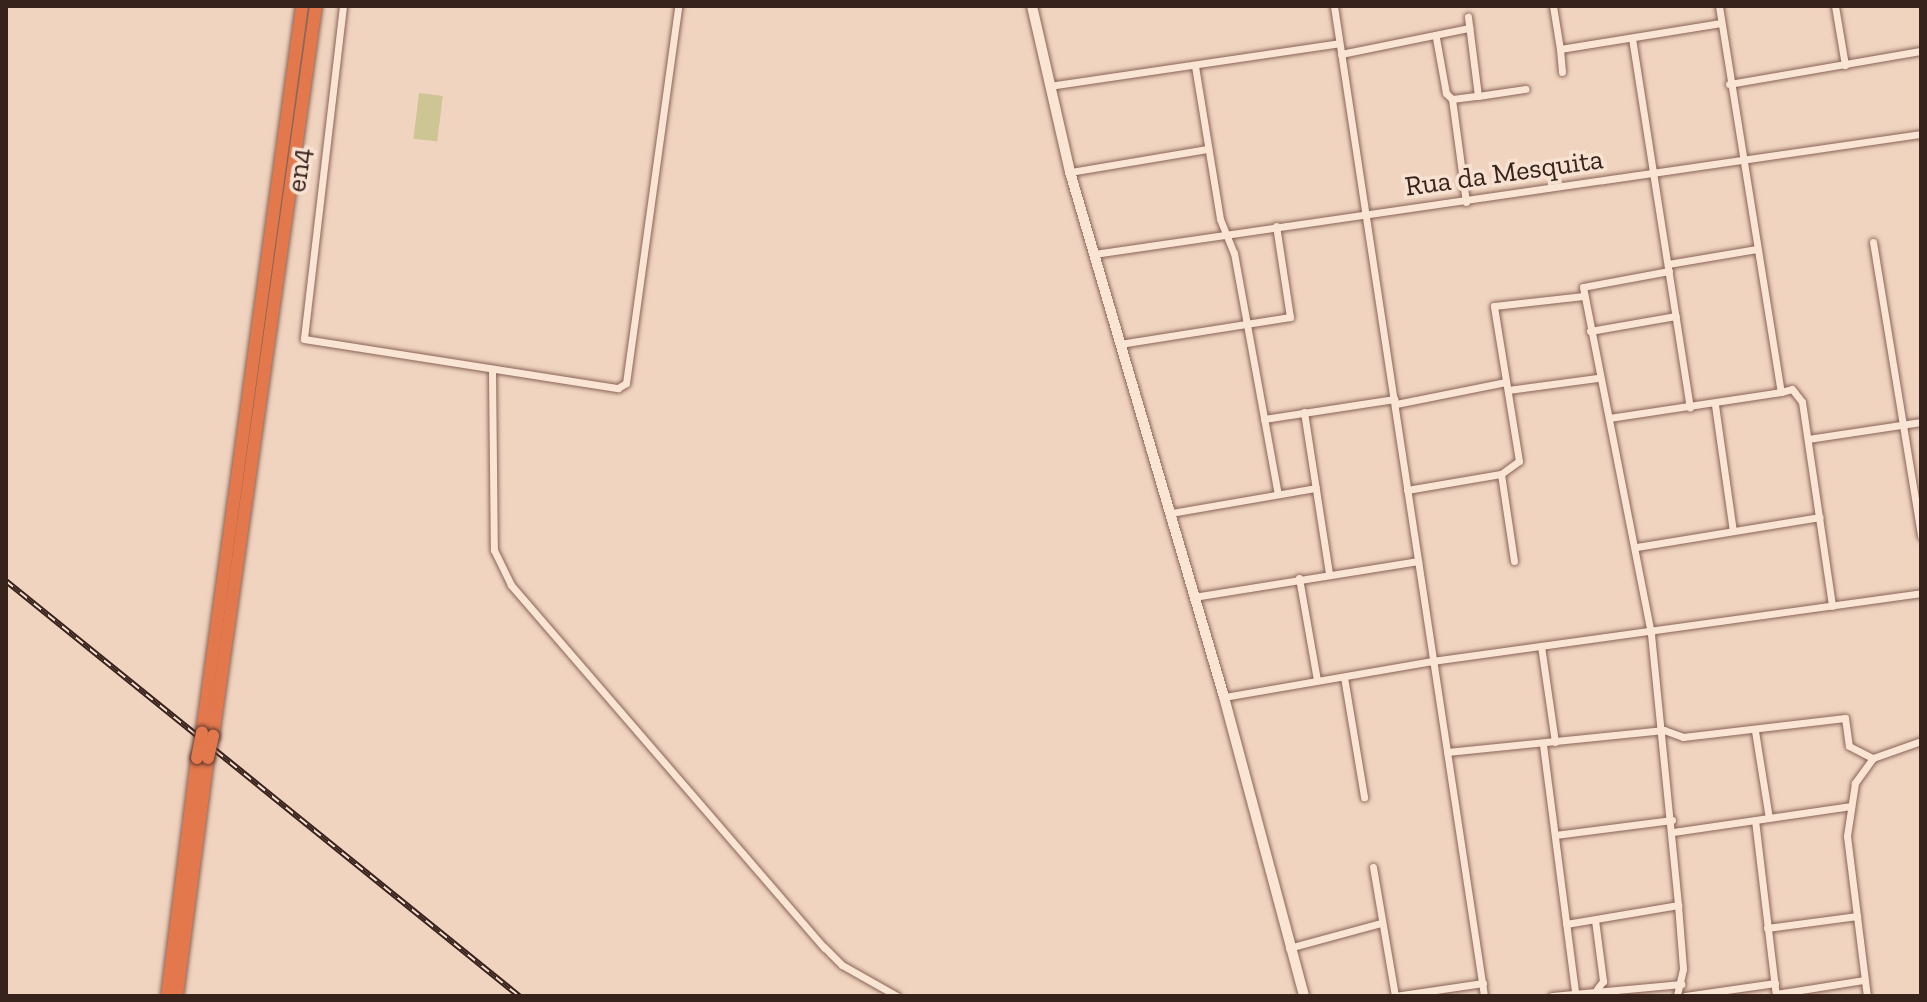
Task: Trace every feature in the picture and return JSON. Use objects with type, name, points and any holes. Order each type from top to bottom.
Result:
[{"type":"highway","points":[[167,996],[207,734],[302,6]]},
{"type":"highway","points":[[207,734],[217,714],[316,6]]},
{"type":"highway","points":[[177,996],[202,758]]},
{"type":"street","name":"en4","points":[[343,6],[304,339],[492,371]]},
{"type":"street","points":[[678,6],[626,383],[618,388],[492,371],[494,550],[511,585],[824,947],[842,965],[897,996]]},
{"type":"street","points":[[1334,6],[1484,996]]},
{"type":"street","points":[[1553,6],[1562,72]]},
{"type":"street","points":[[1719,6],[1741,159],[1781,392]]},
{"type":"street","points":[[1835,6],[1845,65]]},
{"type":"street","points":[[1035,7],[1049,86],[1070,172],[1224,697],[1304,996]]},
{"type":"street","points":[[1468,17],[1478,96]]},
{"type":"street","points":[[1560,49],[1721,23]]},
{"type":"street","points":[[1341,54],[1436,38],[1469,28]]},
{"type":"street","points":[[1436,38],[1446,93],[1452,99],[1466,202]]},
{"type":"street","points":[[1632,38],[1690,407]]},
{"type":"street","points":[[1049,86],[1339,43]]},
{"type":"street","points":[[1729,84],[1921,51]]},
{"type":"street","points":[[1195,66],[1208,149],[1226,233],[1234,253],[1243,325],[1278,494]]},
{"type":"street","points":[[1452,99],[1525,89]]},
{"type":"street","name":"Rua da Mesquita","points":[[1094,254],[1921,134]]},
{"type":"street","points":[[1070,172],[1208,149]]},
{"type":"street","points":[[1120,344],[1290,317],[1276,226]]},
{"type":"street","points":[[1873,242],[1921,536]]},
{"type":"street","points":[[1677,996],[1681,984],[1678,905],[1664,730],[1637,547],[1609,418],[1597,378],[1583,296],[1589,284],[1757,249]]},
{"type":"street","points":[[1407,490],[1501,474],[1520,457],[1494,306],[1583,296]]},
{"type":"street","points":[[1590,331],[1676,316]]},
{"type":"street","points":[[1264,419],[1507,386],[1597,378]]},
{"type":"street","points":[[1609,418],[1715,405],[1781,392],[1798,394],[1808,439],[1832,606]]},
{"type":"street","points":[[1715,405],[1733,531]]},
{"type":"street","points":[[1304,412],[1329,574]]},
{"type":"street","points":[[1808,439],[1921,422]]},
{"type":"street","points":[[1501,474],[1514,561]]},
{"type":"street","points":[[1171,513],[1316,488]]},
{"type":"street","points":[[1637,547],[1820,517]]},
{"type":"street","points":[[1194,597],[1418,561]]},
{"type":"street","points":[[1299,578],[1317,680]]},
{"type":"street","points":[[1224,697],[1432,661],[1651,634],[1921,593]]},
{"type":"street","points":[[1541,646],[1555,742]]},
{"type":"street","points":[[1344,677],[1364,797]]},
{"type":"street","points":[[1447,752],[1543,745],[1664,730],[1683,737],[1755,731],[1843,717],[1849,746],[1873,758]]},
{"type":"street","points":[[1755,731],[1769,818]]},
{"type":"street","points":[[1867,996],[1847,836],[1855,783],[1873,758],[1921,741]]},
{"type":"street","points":[[1543,745],[1575,993]]},
{"type":"street","points":[[1673,832],[1851,806]]},
{"type":"street","points":[[1555,835],[1672,820]]},
{"type":"street","points":[[1755,820],[1776,995],[1863,980]]},
{"type":"street","points":[[1373,867],[1395,996],[1483,983]]},
{"type":"street","points":[[1566,924],[1678,905]]},
{"type":"street","points":[[1767,928],[1857,916]]},
{"type":"street","points":[[1595,920],[1603,981],[1597,989]]},
{"type":"street","points":[[1289,948],[1381,923]]},
{"type":"street","points":[[1685,996],[1775,983]]},
{"type":"street","points":[[1552,996],[1597,989],[1681,984]]},
{"type":"shaded area","points":[[419,93],[443,96],[437,142],[413,139]]},
{"type":"railway","points":[[6,581],[519,996]]}]
